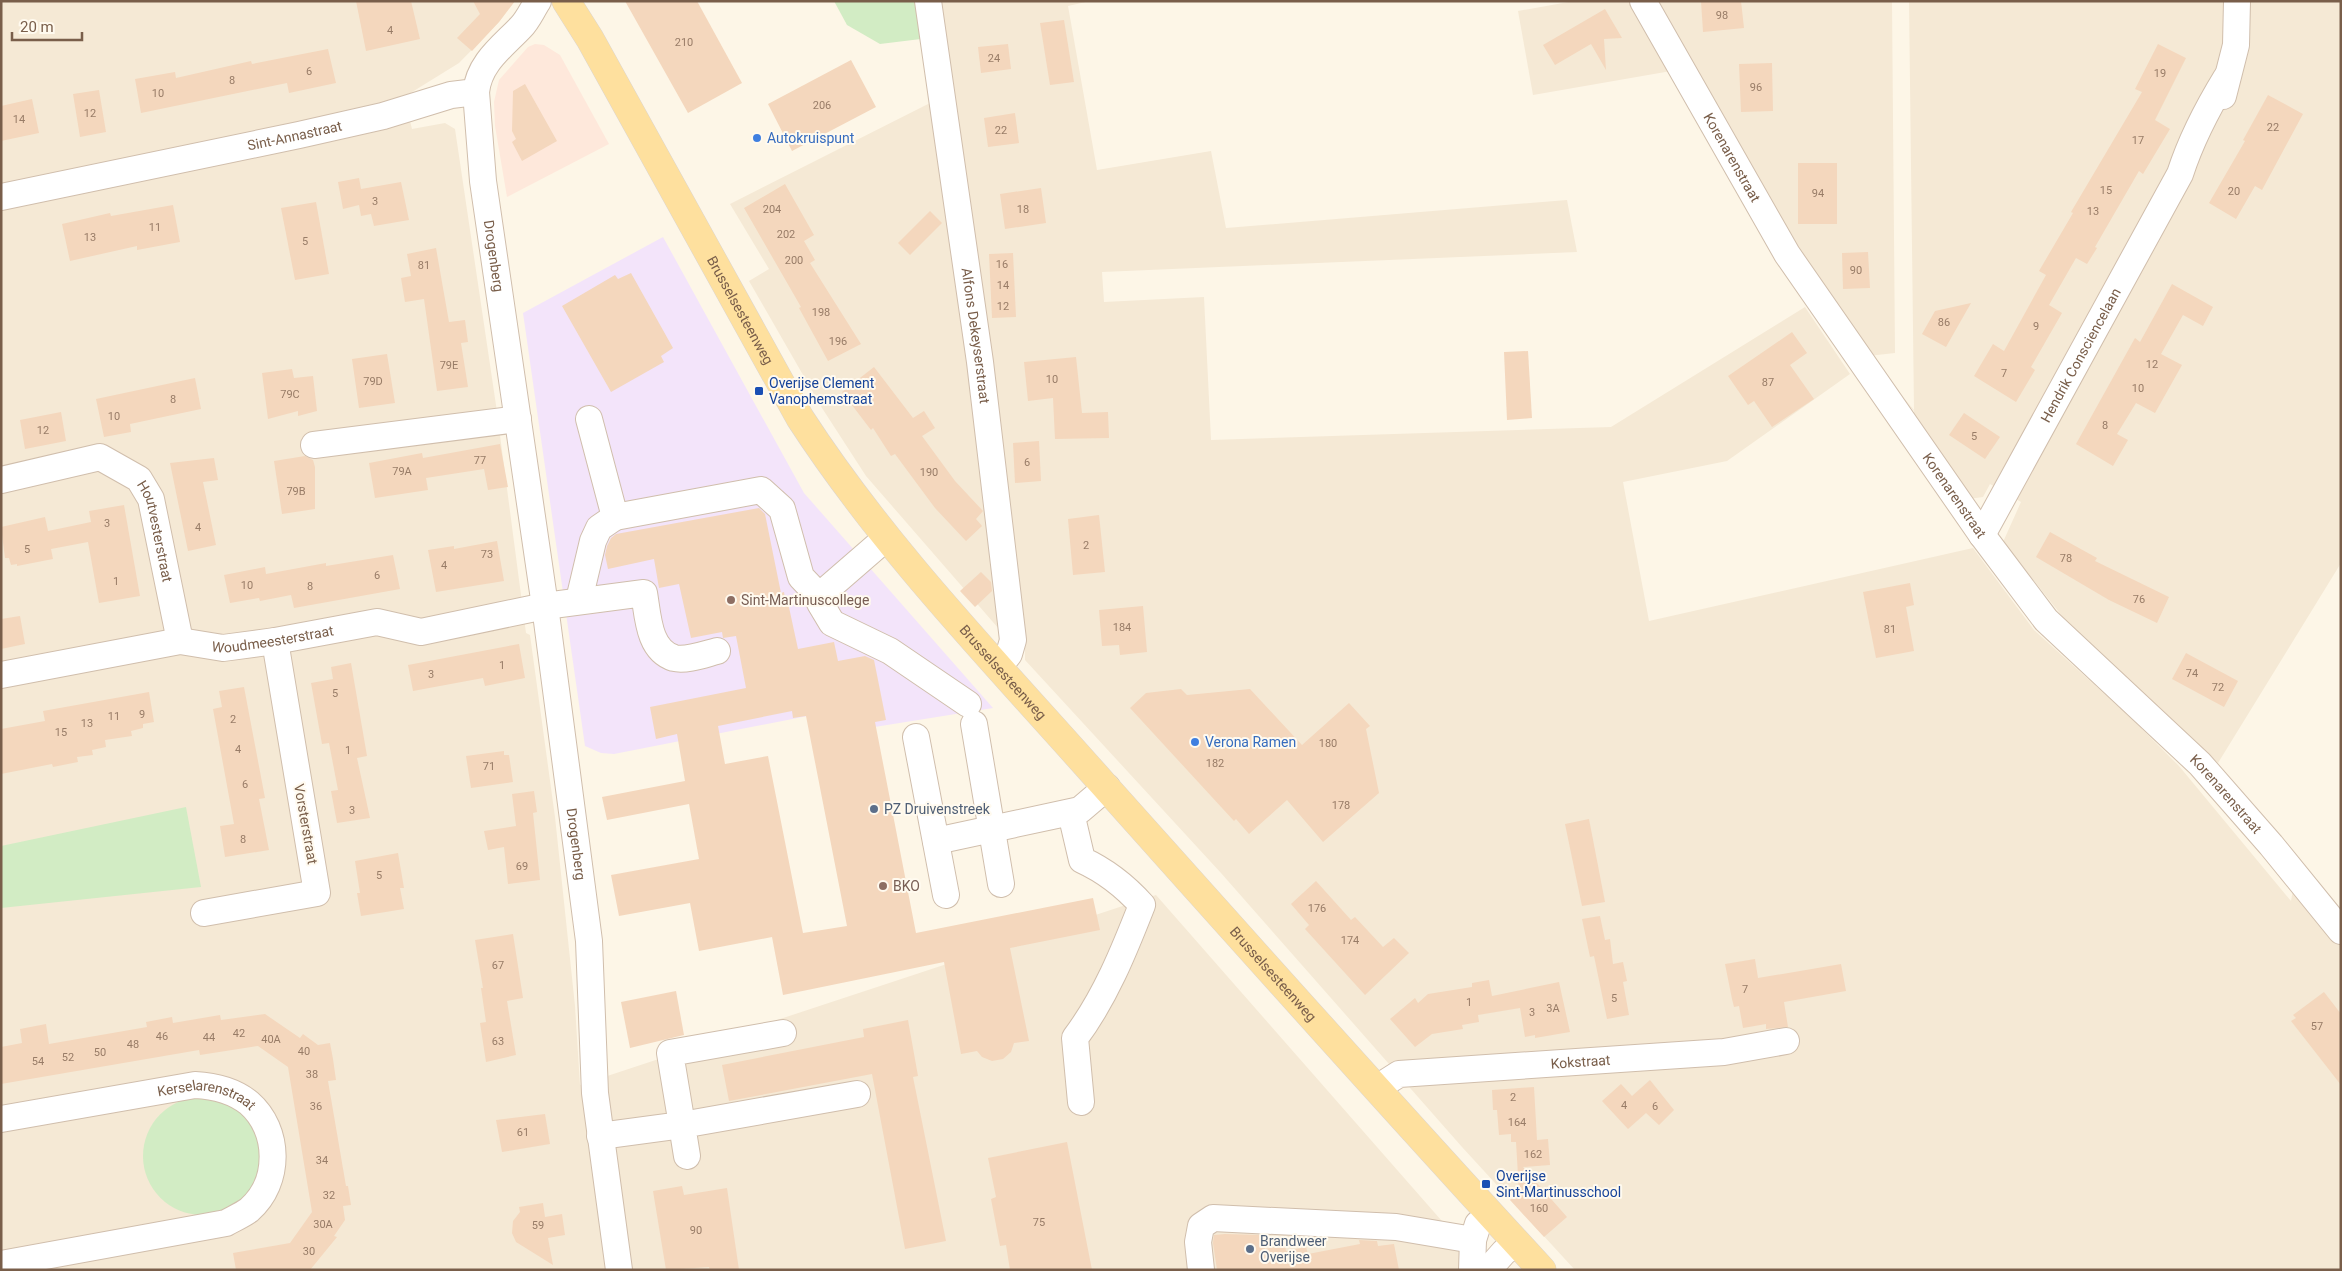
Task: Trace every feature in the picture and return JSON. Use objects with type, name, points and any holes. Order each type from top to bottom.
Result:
[{"type":"main road","name":"Brusselsesteenweg","points":[[566,1],[590,39],[800,418],[827,461],[886,538],[998,667],[1542,1270]]},
{"type":"street","points":[[476,92],[477,83],[484,65],[523,26],[538,1]]},
{"type":"street","name":"Alfons Dekeyserstraat","points":[[928,1],[980,362],[1013,640],[1009,654],[998,667]]},
{"type":"street","name":"Korenarenstraat","points":[[1642,1],[1787,254],[1982,535],[2046,620],[2200,764],[2271,845],[2341,931]]},
{"type":"street","name":"Hendrik Consciencelaan","points":[[1982,535],[2180,174],[2188,151],[2210,104],[2226,78],[2236,46],[2237,1]]},
{"type":"street","name":"Sint-Annastraat","points":[[1,197],[299,135],[383,116],[451,95],[476,92]]},
{"type":"street","name":"Drogenberg","points":[[476,92],[483,181],[545,606],[589,941],[595,1093],[618,1270]]},
{"type":"street","points":[[314,445],[518,419]]},
{"type":"street","points":[[589,419],[615,517]]},
{"type":"street","name":"Houtvesterstraat","points":[[1,480],[100,458],[139,479],[151,499],[180,641]]},
{"type":"street","points":[[579,600],[593,541],[600,528],[615,517],[761,490],[782,510],[801,577],[822,599]]},
{"type":"street","points":[[886,538],[826,590],[820,603],[832,623],[890,652],[971,714],[1000,884]]},
{"type":"street","name":"Woudmeesterstraat","points":[[1,675],[180,641],[223,648],[275,641],[377,622],[421,632],[579,600],[644,593],[653,638],[660,650],[675,658],[717,651]]},
{"type":"street","name":"Vorsterstraat","points":[[204,913],[317,893],[275,641]]},
{"type":"street","points":[[916,737],[946,895]]},
{"type":"street","points":[[936,841],[1080,810],[1106,787]]},
{"type":"street","points":[[1071,812],[1082,860],[1102,870],[1125,886],[1142,905],[1124,950],[1089,1019],[1075,1038],[1081,1102]]},
{"type":"street","points":[[687,1156],[670,1053],[783,1033]]},
{"type":"street","name":"Kokstraat","points":[[1377,1088],[1400,1074],[1724,1052],[1786,1041]]},
{"type":"street","name":"Kerselarenstraat","points":[[1,1119],[195,1085],[219,1087],[248,1102],[264,1120],[273,1146],[271,1173],[262,1194],[249,1210],[226,1224],[1,1264]]},
{"type":"street","points":[[600,1136],[682,1125],[857,1094]]},
{"type":"street","points":[[1472,1270],[1473,1240],[1485,1207]]},
{"type":"street","points":[[1201,1270],[1198,1242],[1201,1226],[1213,1218],[1396,1227],[1473,1240]]},
{"type":"street","points":[[1488,1270],[1504,1252],[1517,1243]]},
{"type":"shaded area","points":[[1,1],[515,1],[499,22],[459,63],[404,97],[412,129],[445,123],[455,129],[496,405],[526,633],[530,635],[555,817],[575,1006],[580,1085],[1156,895],[1441,1220],[1504,1270],[1,1270]]},
{"type":"shaded area","points":[[939,1],[1090,1],[1068,6],[1097,170],[1211,151],[1226,228],[1567,200],[1577,252],[1102,272],[1104,302],[1204,297],[1211,440],[1611,427],[1805,307],[1850,374],[1727,461],[1623,482],[1649,621],[1973,548],[2034,630],[2131,718],[2179,766],[2291,901],[2299,857],[2341,929],[2341,1270],[1575,1270],[1462,1147],[1221,873],[1025,660],[1025,632],[999,629],[866,476],[822,408],[749,281],[769,269],[730,204],[936,100]]},
{"type":"shaded area","points":[[1574,1],[1632,1],[1671,71],[1533,95],[1518,11]]},
{"type":"shaded area","points":[[1653,1],[1892,1],[1895,353],[1868,356],[1914,410],[1909,1],[2341,1],[2341,563],[2218,763],[2070,626],[2003,542],[2021,502],[1990,484],[1983,497],[1969,499],[1914,422],[1914,411],[1867,356],[1822,293]]},
{"type":"shaded area","points":[[535,44],[544,45],[560,55],[609,144],[507,197],[495,126],[494,102],[499,80],[528,47]]},
{"type":"shaded area","name":"Sint-Martinuscollege","points":[[663,237],[804,493],[993,708],[856,730],[828,712],[614,754],[601,753],[585,746],[523,313]]},
{"type":"green space","points":[[834,1],[924,1],[929,38],[880,44],[847,25]]},
{"type":"green space","points":[[186,807],[201,887],[1,908],[1,846]]},
{"type":"green space","points":[[202,1097],[225,1101],[244,1114],[257,1133],[261,1156],[257,1179],[244,1198],[225,1211],[202,1215],[179,1211],[160,1198],[147,1179],[143,1156],[147,1133],[160,1114],[179,1101]]},
{"type":"building","points":[[356,1],[411,1],[420,39],[366,51]]},
{"type":"building","points":[[473,1],[515,1],[499,22],[472,51],[457,38],[480,14]]},
{"type":"building","points":[[625,1],[697,1],[742,83],[688,113]]},
{"type":"building","points":[[1701,1],[1741,1],[1744,28],[1703,32]]},
{"type":"building","points":[[1605,9],[1622,38],[1604,39],[1606,70],[1591,44],[1555,65],[1543,45]]},
{"type":"building","points":[[1064,20],[1074,82],[1050,85],[1040,23]]},
{"type":"building","points":[[1008,44],[1011,69],[981,73],[978,47]]},
{"type":"building","points":[[2158,44],[2186,58],[2155,120],[2170,129],[2143,174],[2139,171],[2087,264],[2076,258],[2049,305],[2062,313],[2031,367],[2035,370],[2016,402],[1974,376],[1993,344],[2004,351],[2046,275],[2039,271],[2073,213],[2071,212],[2142,92],[2135,89]]},
{"type":"building","points":[[328,49],[336,83],[289,93],[287,83],[141,113],[135,79],[175,72],[176,78],[251,61],[252,64]]},
{"type":"building","points":[[851,60],[876,107],[792,151],[768,104]]},
{"type":"building","points":[[1772,63],[1773,111],[1741,112],[1739,64]]},
{"type":"building","points":[[525,84],[557,141],[522,161],[512,142],[516,139],[512,131],[513,91]]},
{"type":"building","points":[[99,90],[106,132],[80,137],[73,94]]},
{"type":"building","points":[[2268,95],[2303,114],[2262,190],[2255,186],[2236,219],[2209,203],[2245,141],[2243,140]]},
{"type":"building","points":[[32,99],[39,133],[1,141],[1,106]]},
{"type":"building","points":[[1015,113],[1019,143],[988,147],[984,118]]},
{"type":"building","points":[[1798,163],[1837,163],[1837,224],[1798,224]]},
{"type":"building","points":[[359,178],[361,189],[401,182],[409,220],[374,226],[371,214],[361,216],[359,205],[343,209],[338,182]]},
{"type":"building","points":[[785,184],[814,235],[804,241],[815,260],[810,263],[861,344],[828,361],[799,308],[801,307],[744,208]]},
{"type":"building","points":[[1041,188],[1046,223],[1005,229],[1000,194]]},
{"type":"building","points":[[316,202],[329,274],[295,280],[281,208]]},
{"type":"building","points":[[173,205],[180,242],[137,250],[137,246],[70,261],[62,224],[110,213],[111,216]]},
{"type":"building","points":[[930,211],[942,223],[910,255],[898,243]]},
{"type":"building","points":[[436,248],[449,322],[465,320],[468,342],[461,343],[468,387],[437,391],[424,299],[405,302],[401,278],[411,276],[407,254]]},
{"type":"building","points":[[1868,252],[1870,288],[1843,289],[1842,253]]},
{"type":"building","points":[[1013,253],[1016,317],[992,318],[989,254]]},
{"type":"building","points":[[631,273],[673,348],[661,356],[664,362],[611,392],[562,306],[615,275],[618,279]]},
{"type":"building","points":[[2172,284],[2213,307],[2203,326],[2183,315],[2161,354],[2182,365],[2155,413],[2136,403],[2117,434],[2128,440],[2113,466],[2076,444],[2135,338],[2140,342]]},
{"type":"building","points":[[1971,303],[1946,347],[1922,334],[1935,311]]},
{"type":"building","points":[[1792,332],[1807,353],[1790,365],[1814,399],[1772,427],[1754,401],[1748,405],[1728,376]]},
{"type":"building","points":[[1528,351],[1532,418],[1507,420],[1504,352]]},
{"type":"building","points":[[387,354],[395,403],[359,408],[352,359]]},
{"type":"building","points":[[1076,357],[1082,413],[1108,412],[1109,438],[1055,439],[1053,398],[1028,401],[1024,362]]},
{"type":"building","points":[[874,367],[913,418],[924,411],[935,428],[922,436],[955,481],[983,511],[976,519],[982,526],[966,541],[935,508],[895,454],[891,456],[873,428],[871,430],[842,392]]},
{"type":"building","points":[[292,369],[294,378],[313,376],[317,411],[298,416],[298,411],[268,419],[262,373]]},
{"type":"building","points":[[195,378],[201,409],[130,424],[131,432],[104,437],[96,399]]},
{"type":"building","points":[[61,412],[66,441],[25,449],[20,420]]},
{"type":"building","points":[[1964,413],[2000,437],[1985,459],[1949,435]]},
{"type":"building","points":[[1039,441],[1041,481],[1015,483],[1013,443]]},
{"type":"building","points":[[500,444],[508,487],[488,490],[484,469],[426,478],[428,490],[375,498],[369,463],[422,453],[423,458]]},
{"type":"building","points":[[305,456],[313,460],[315,467],[315,509],[282,514],[274,461]]},
{"type":"building","points":[[214,458],[218,480],[203,482],[216,545],[188,551],[170,463]]},
{"type":"building","points":[[124,505],[140,596],[99,603],[88,542],[51,549],[53,559],[17,566],[17,564],[11,565],[9,558],[5,558],[1,527],[45,517],[48,531],[91,522],[89,511]]},
{"type":"building","points":[[759,508],[765,514],[781,593],[784,592],[785,599],[787,598],[798,649],[834,642],[838,661],[865,656],[874,660],[886,720],[875,722],[916,933],[1093,898],[1100,930],[1010,948],[1029,1041],[1014,1043],[1011,1052],[1003,1059],[992,1061],[982,1057],[977,1051],[961,1054],[944,962],[783,995],[772,937],[699,951],[690,903],[619,916],[611,875],[699,859],[689,804],[607,820],[602,797],[685,781],[677,734],[656,739],[650,707],[746,688],[736,636],[723,638],[722,632],[691,638],[679,584],[659,588],[654,559],[608,569],[605,555],[607,546],[611,538],[616,534]],"holes":[[[792,711],[793,718],[806,716],[847,926],[803,933],[768,756],[725,764],[718,726]]]},
{"type":"building","points":[[1099,515],[1105,572],[1073,575],[1068,519]]},
{"type":"building","points":[[2050,532],[2097,558],[2095,561],[2169,597],[2157,623],[2109,600],[2036,557]]},
{"type":"building","points":[[497,541],[504,581],[436,592],[428,550],[454,546],[454,549]]},
{"type":"building","points":[[393,555],[400,589],[294,608],[291,595],[260,601],[259,598],[230,603],[224,575],[265,567],[266,574],[326,563],[326,566]]},
{"type":"building","points":[[981,572],[991,582],[992,591],[975,607],[960,591]]},
{"type":"building","points":[[1910,583],[1914,605],[1906,607],[1914,651],[1876,658],[1863,592]]},
{"type":"building","points":[[1143,606],[1147,652],[1120,655],[1119,645],[1102,646],[1099,610]]},
{"type":"building","points":[[20,616],[25,644],[1,649],[1,619]]},
{"type":"building","points":[[519,644],[525,678],[485,686],[483,678],[413,691],[408,665]]},
{"type":"building","points":[[2186,653],[2238,681],[2224,707],[2172,679]]},
{"type":"building","points":[[351,663],[367,756],[357,758],[370,818],[337,823],[331,791],[338,790],[329,743],[322,744],[311,683],[333,679],[331,667]]},
{"type":"building","points":[[244,687],[265,798],[259,799],[269,850],[225,857],[220,826],[234,824],[213,709],[222,707],[219,691]]},
{"type":"building","points":[[1181,689],[1187,695],[1250,689],[1302,745],[1349,703],[1370,726],[1366,729],[1379,793],[1323,842],[1287,800],[1249,834],[1236,819],[1234,821],[1130,708],[1146,693]]},
{"type":"building","points":[[149,692],[154,722],[143,724],[143,728],[131,731],[132,736],[105,740],[106,747],[92,750],[93,755],[77,757],[78,762],[53,767],[52,764],[1,774],[1,729],[45,721],[43,711]]},
{"type":"building","points":[[504,751],[504,755],[509,755],[513,782],[471,788],[466,756]]},
{"type":"building","points":[[534,791],[537,812],[533,813],[540,880],[508,884],[504,847],[488,850],[484,831],[516,826],[512,794]]},
{"type":"building","points":[[1589,819],[1605,902],[1582,906],[1565,824]]},
{"type":"building","points":[[398,853],[404,888],[400,888],[404,909],[361,916],[357,893],[360,893],[355,861]]},
{"type":"building","points":[[1316,881],[1351,920],[1355,917],[1383,947],[1394,938],[1409,953],[1365,995],[1305,929],[1309,925],[1291,904]]},
{"type":"building","points":[[1600,916],[1605,940],[1610,939],[1613,964],[1623,962],[1627,981],[1623,982],[1629,1015],[1607,1019],[1594,956],[1590,957],[1582,919]]},
{"type":"building","points":[[513,934],[523,998],[507,1001],[516,1055],[486,1062],[480,1023],[486,1022],[481,988],[483,988],[475,940]]},
{"type":"building","points":[[1755,959],[1758,978],[1841,964],[1846,991],[1784,1002],[1788,1027],[1766,1029],[1766,1024],[1743,1028],[1739,1006],[1734,1007],[1725,964]]},
{"type":"building","points":[[1489,980],[1492,996],[1559,982],[1570,1032],[1535,1038],[1535,1035],[1525,1037],[1520,1008],[1478,1015],[1479,1022],[1462,1025],[1463,1029],[1432,1034],[1415,1047],[1390,1019],[1415,998],[1418,1003],[1428,994],[1472,987],[1472,983]]},
{"type":"building","points":[[676,991],[684,1035],[630,1048],[621,1002]]},
{"type":"building","points":[[2324,992],[2341,1014],[2341,1085],[2291,1021],[2296,1018],[2293,1015]]},
{"type":"building","points":[[265,1014],[300,1038],[303,1034],[318,1045],[330,1043],[333,1059],[336,1080],[328,1081],[351,1205],[343,1206],[345,1220],[334,1236],[337,1237],[310,1270],[236,1270],[233,1253],[290,1243],[312,1212],[288,1067],[258,1046],[200,1055],[199,1050],[1,1084],[1,1047],[22,1043],[20,1029],[46,1024],[49,1044],[147,1027],[146,1022],[172,1017],[173,1023],[220,1015],[221,1020]]},
{"type":"building","points":[[908,1020],[918,1076],[913,1077],[946,1241],[905,1249],[872,1074],[729,1101],[722,1065],[864,1037],[863,1029]]},
{"type":"building","points":[[1650,1080],[1674,1110],[1659,1125],[1646,1113],[1628,1129],[1602,1101],[1621,1084],[1632,1096]]},
{"type":"building","points":[[1534,1087],[1537,1140],[1548,1139],[1550,1165],[1523,1167],[1567,1217],[1544,1237],[1510,1200],[1519,1192],[1516,1142],[1511,1142],[1511,1134],[1499,1135],[1497,1110],[1493,1110],[1492,1090]]},
{"type":"building","points":[[545,1114],[550,1144],[502,1152],[496,1120]]},
{"type":"building","points":[[1067,1142],[1092,1270],[1010,1270],[1006,1245],[1000,1246],[991,1199],[996,1197],[988,1158]]},
{"type":"building","points":[[682,1186],[684,1195],[727,1188],[739,1270],[710,1270],[709,1267],[666,1270],[653,1191]]},
{"type":"building","points":[[543,1203],[545,1217],[562,1214],[565,1235],[548,1238],[553,1265],[516,1242],[512,1233],[513,1221],[520,1212],[519,1207]]},
{"type":"building","name":"Brandweer Overijse","points":[[1214,1235],[1262,1235],[1265,1249],[1285,1245],[1286,1251],[1306,1247],[1308,1254],[1360,1244],[1359,1240],[1377,1241],[1378,1246],[1394,1244],[1399,1270],[1217,1270],[1213,1243]]},
{"type":"place","name":"Autokruispunt","points":[[757,138]]},
{"type":"place","name":"Overijse Clement Vanophemstraat","points":[[759,391]]},
{"type":"place","name":"Sint-Martinuscollege","points":[[731,600]]},
{"type":"place","name":"Verona Ramen","points":[[1195,742]]},
{"type":"place","name":"PZ Druivenstreek","points":[[874,809]]},
{"type":"place","name":"BKO","points":[[883,886]]},
{"type":"place","name":"Overijse Sint-Martinusschool","points":[[1486,1184]]},
{"type":"place","name":"Brandweer Overijse","points":[[1250,1249]]}]
